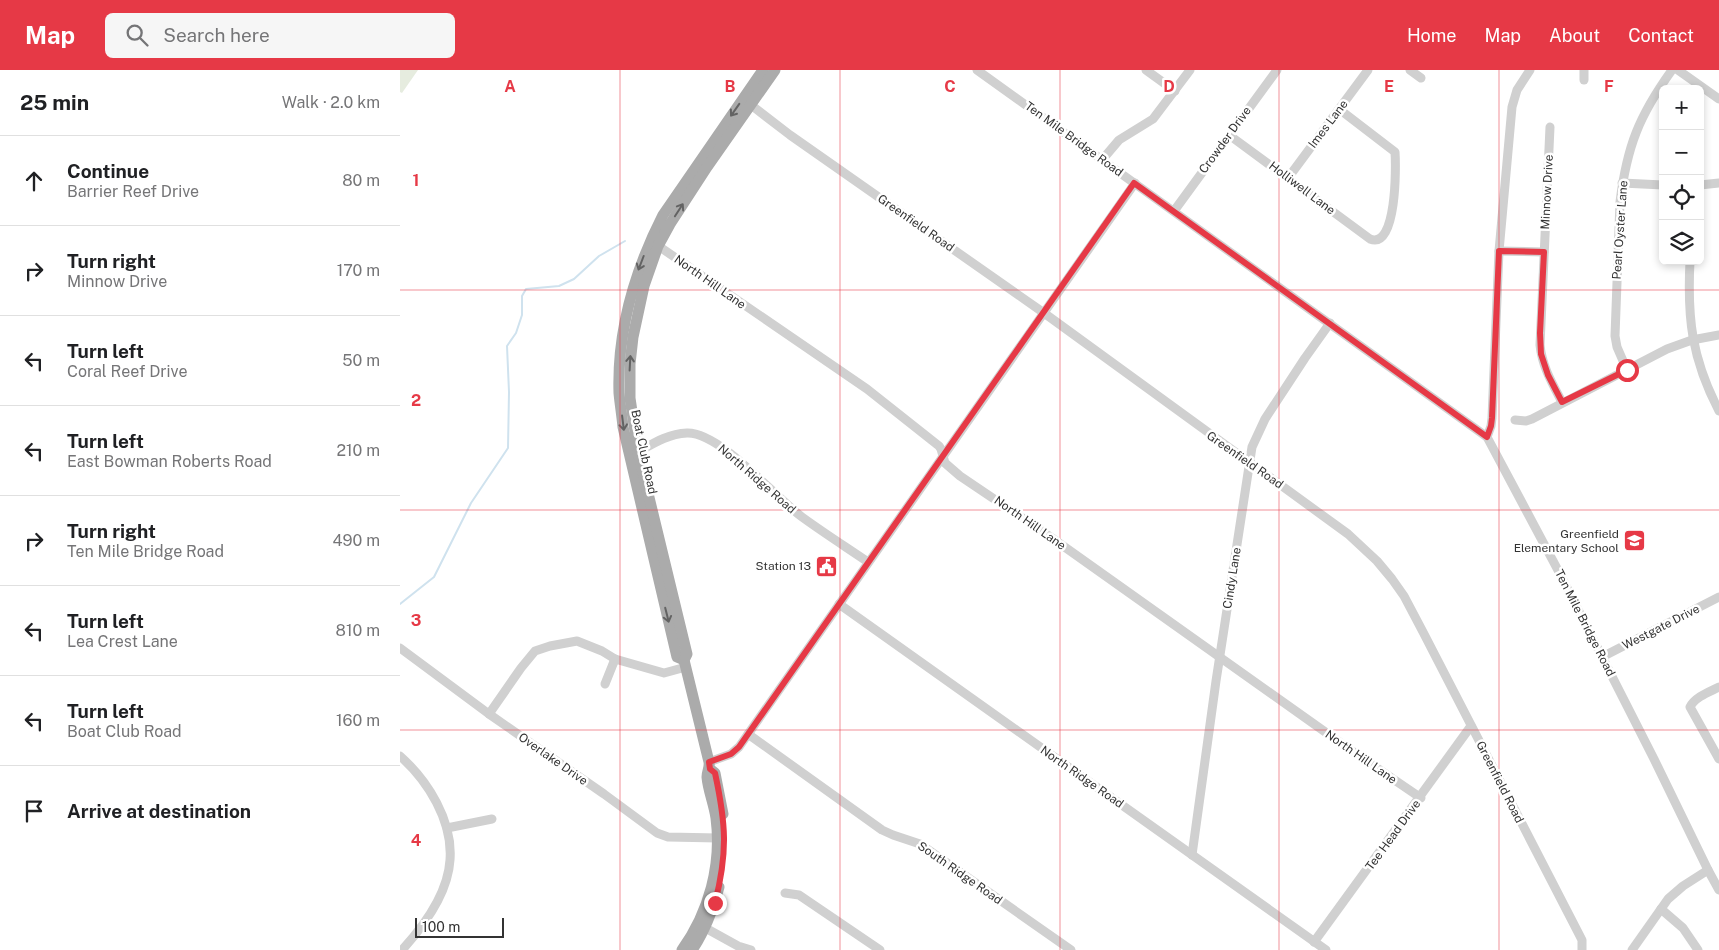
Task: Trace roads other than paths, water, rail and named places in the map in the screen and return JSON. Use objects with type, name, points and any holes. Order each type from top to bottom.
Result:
[{"type":"main road","name":"Boat Club Road","points":[[682,950],[702,926],[717,864],[718,838],[707,776],[709,765],[685,663],[687,654],[638,452],[630,398],[630,364],[638,305],[663,215],[763,70]]},
{"type":"main road","name":"Boat Club Road","points":[[685,663],[678,657],[623,427],[619,392],[622,347],[628,310],[639,269],[654,243],[670,224],[775,70]]},
{"type":"main road","name":"Boat Club Road","points":[[692,950],[702,926],[715,903],[724,863],[724,821],[715,773],[709,765]]},
{"type":"street","name":"Ten Mile Bridge Road","points":[[977,70],[1487,437],[1519,495],[1719,890]]},
{"type":"street","points":[[1146,70],[1175,91]]},
{"type":"street","points":[[1102,160],[1119,140],[1153,120],[1190,70]]},
{"type":"street","name":"Crowder Drive","points":[[1174,211],[1277,70]]},
{"type":"street","name":"Imes Lane","points":[[1288,178],[1368,70]]},
{"type":"street","points":[[1410,70],[1421,78]]},
{"type":"street","points":[[1487,437],[1492,418],[1499,251],[1512,107],[1517,90],[1530,70]]},
{"type":"street","points":[[1584,70],[1584,80]]},
{"type":"street","name":"Pearl Oyster Lane","points":[[1627,370],[1617,347],[1615,328],[1622,183],[1632,142],[1643,115],[1672,70]]},
{"type":"street","points":[[1678,70],[1719,99]]},
{"type":"street","name":"Greenfield Road","points":[[750,105],[1300,498],[1348,534],[1377,561],[1404,596],[1578,932],[1583,945],[1582,950]]},
{"type":"street","name":"Holliwell Lane","points":[[1229,135],[1370,239],[1376,240],[1382,236],[1391,221],[1395,152],[1339,110]]},
{"type":"street","name":"Minnow Drive","points":[[1550,127],[1540,333],[1541,354],[1548,375],[1562,402]]},
{"type":"street","points":[[709,765],[731,754],[748,734],[1134,183]]},
{"type":"street","points":[[1622,183],[1659,185]]},
{"type":"street","points":[[1704,185],[1719,183]]},
{"type":"street","name":"North Hill Lane","points":[[654,243],[867,389],[939,446],[945,463],[960,476],[1052,538],[1352,752],[1421,798]]},
{"type":"street","points":[[1499,251],[1544,252]]},
{"type":"street","points":[[1690,265],[1689,309],[1692,340],[1706,385],[1719,411]]},
{"type":"street","name":"Cindy Lane","points":[[1192,855],[1252,447],[1265,419],[1304,358],[1330,323]]},
{"type":"street","points":[[1515,420],[1526,422],[1667,349],[1692,340],[1719,335]]},
{"type":"street","name":"North Ridge Road","points":[[638,452],[665,437],[688,433],[707,438],[736,457],[802,517],[868,562]]},
{"type":"street","name":"Westgate Drive","points":[[1602,658],[1719,597]]},
{"type":"street","name":"North Ridge Road","points":[[839,604],[1326,950]]},
{"type":"street","points":[[489,714],[535,651],[550,646],[577,641],[602,651],[615,659],[664,673],[685,663]]},
{"type":"street","name":"Overlake Drive","points":[[400,648],[489,714],[657,833],[668,837],[718,838]]},
{"type":"street","points":[[606,684],[615,659]]},
{"type":"street","points":[[1719,687],[1691,704],[1691,710],[1719,759]]},
{"type":"street","name":"Tee Head Drive","points":[[1314,942],[1472,726]]},
{"type":"street","name":"South Ridge Road","points":[[748,734],[882,830],[920,844],[1071,950]]},
{"type":"street","points":[[400,756],[421,779],[432,795],[447,828],[450,847],[448,874],[431,914],[402,950]]},
{"type":"street","points":[[447,828],[492,819]]},
{"type":"street","points":[[1632,950],[1676,891],[1708,870]]},
{"type":"street","points":[[785,893],[800,895],[880,950]]},
{"type":"street","points":[[1661,909],[1683,928],[1698,950]]},
{"type":"street","points":[[702,926],[738,946],[751,950]]},
{"type":"waterway","points":[[400,604],[434,577],[471,503],[508,448],[509,392],[507,346],[516,333],[522,315],[522,296],[526,289],[559,286],[574,279],[599,256],[625,241]]},
{"type":"place","name":"Greenfield Elementary School","points":[[1635,541]]},
{"type":"place","name":"Station 13","points":[[827,566]]}]
